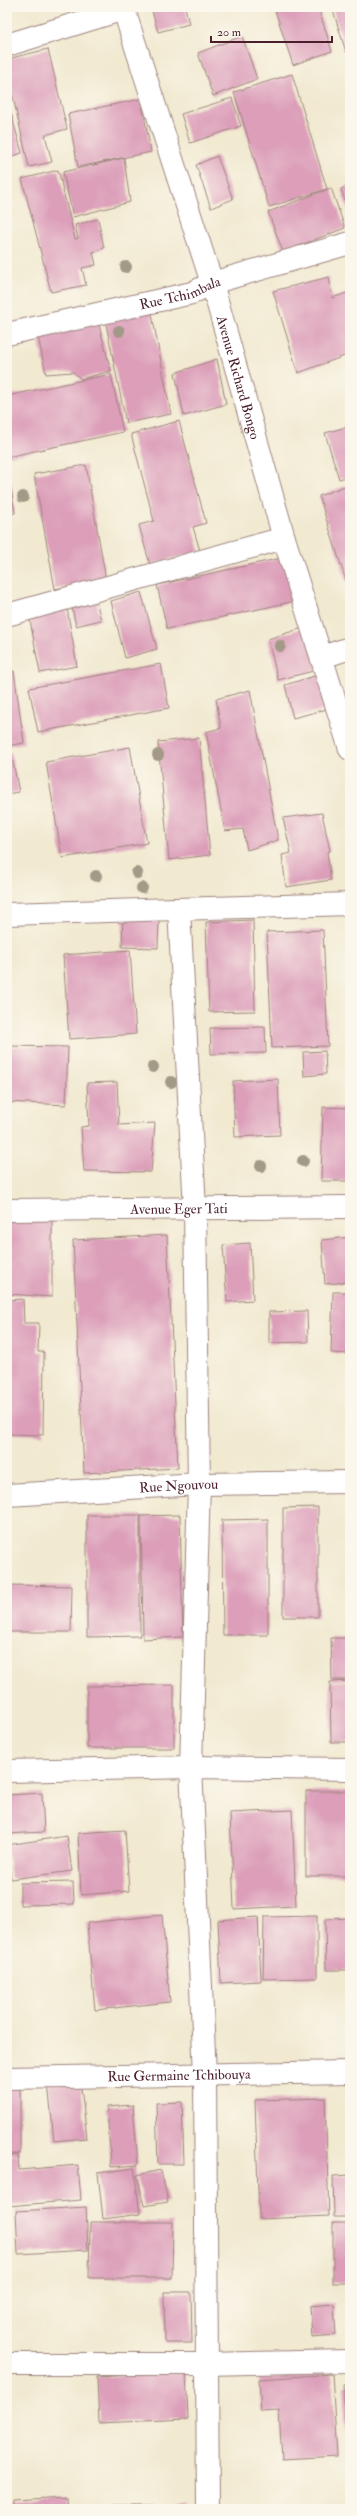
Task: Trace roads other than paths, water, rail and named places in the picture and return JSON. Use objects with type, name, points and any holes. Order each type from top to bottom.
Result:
[{"type":"street","points":[[7,45],[123,8]]},
{"type":"street","name":"Avenue Richard Bongo","points":[[123,8],[212,283],[284,538],[350,749]]},
{"type":"street","name":"Rue Tchimbala","points":[[7,334],[192,293],[212,283],[350,243]]},
{"type":"street","points":[[7,615],[284,538]]},
{"type":"street","points":[[322,657],[350,648]]},
{"type":"street","points":[[7,914],[350,904]]},
{"type":"street","points":[[179,909],[195,1209],[199,1484],[191,1767],[205,2075],[208,2509]]},
{"type":"street","name":"Avenue Eger Tati","points":[[7,1210],[350,1207]]},
{"type":"street","name":"Rue Ngouvou","points":[[7,1495],[199,1484],[350,1482]]},
{"type":"street","points":[[7,1771],[191,1767],[350,1768]]},
{"type":"street","name":"Rue Germaine Tchibouya","points":[[7,2078],[350,2072]]},
{"type":"street","points":[[7,2364],[207,2364],[350,2361]]}]
